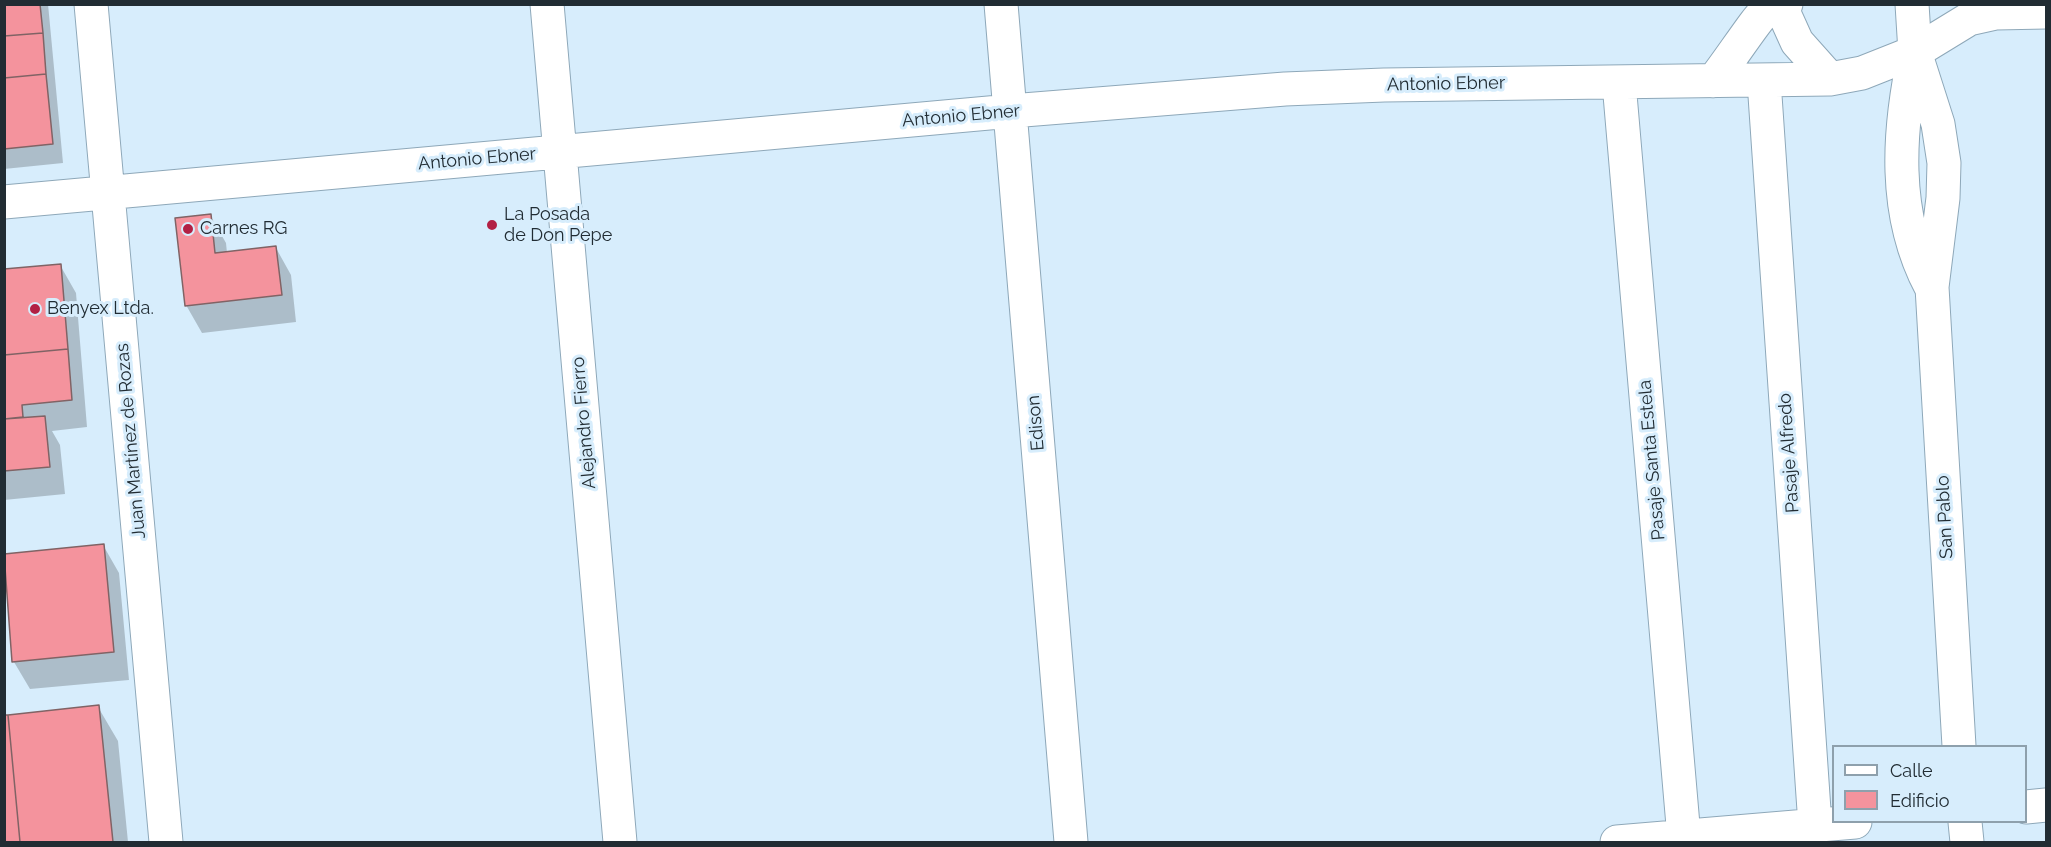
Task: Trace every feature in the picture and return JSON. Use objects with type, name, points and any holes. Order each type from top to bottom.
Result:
[{"type":"street","name":"Juan Martínez de Rozas","points":[[91,4],[110,193],[165,843]]},
{"type":"street","name":"Alejandro Fierro","points":[[547,4],[620,843]]},
{"type":"street","name":"Edison","points":[[1001,4],[1071,843]]},
{"type":"street","name":"San Pablo","points":[[1912,4],[1915,52],[1904,107],[1901,158],[1908,228],[1920,266],[1932,287],[1959,745]]},
{"type":"street","points":[[1713,81],[1735,55],[1758,18],[1766,12],[1784,8],[1797,42],[1830,79]]},
{"type":"street","name":"Antonio Ebner","points":[[4,202],[1011,111],[1285,89],[1396,85],[1830,79],[1862,73],[1915,52],[1969,19],[1996,12],[2046,12]]},
{"type":"street","name":"Pasaje Alfredo","points":[[1764,81],[1815,825]]},
{"type":"street","name":"Pasaje Santa Estela","points":[[1619,83],[1684,837]]},
{"type":"street","points":[[2027,807],[2046,806]]},
{"type":"street","points":[[1617,843],[1684,837],[1718,838],[1842,823]]},
{"type":"street","points":[[1965,823],[1967,843]]},
{"type":"building","points":[[4,4],[40,4],[43,33],[4,36]]},
{"type":"building","points":[[43,33],[46,74],[4,78],[4,36]]},
{"type":"building","points":[[46,74],[53,144],[4,149],[4,78]]},
{"type":"building","points":[[211,214],[215,253],[276,246],[282,295],[185,306],[175,218]]},
{"type":"building","name":"Benyex Ltda.","points":[[61,264],[68,349],[4,355],[4,269]]},
{"type":"building","points":[[68,349],[72,400],[22,405],[23,417],[4,419],[4,355]]},
{"type":"building","points":[[45,416],[50,467],[4,471],[4,419]]},
{"type":"building","points":[[104,544],[114,652],[12,662],[4,554]]},
{"type":"building","points":[[99,705],[113,842],[20,842],[8,715]]},
{"type":"building","points":[[4,715],[8,715],[20,842],[4,842]]},
{"type":"place","name":"La Posada de Don Pepe","points":[[492,225]]},
{"type":"place","name":"Carnes RG","points":[[188,229]]},
{"type":"place","name":"Benyex Ltda.","points":[[35,309]]}]
